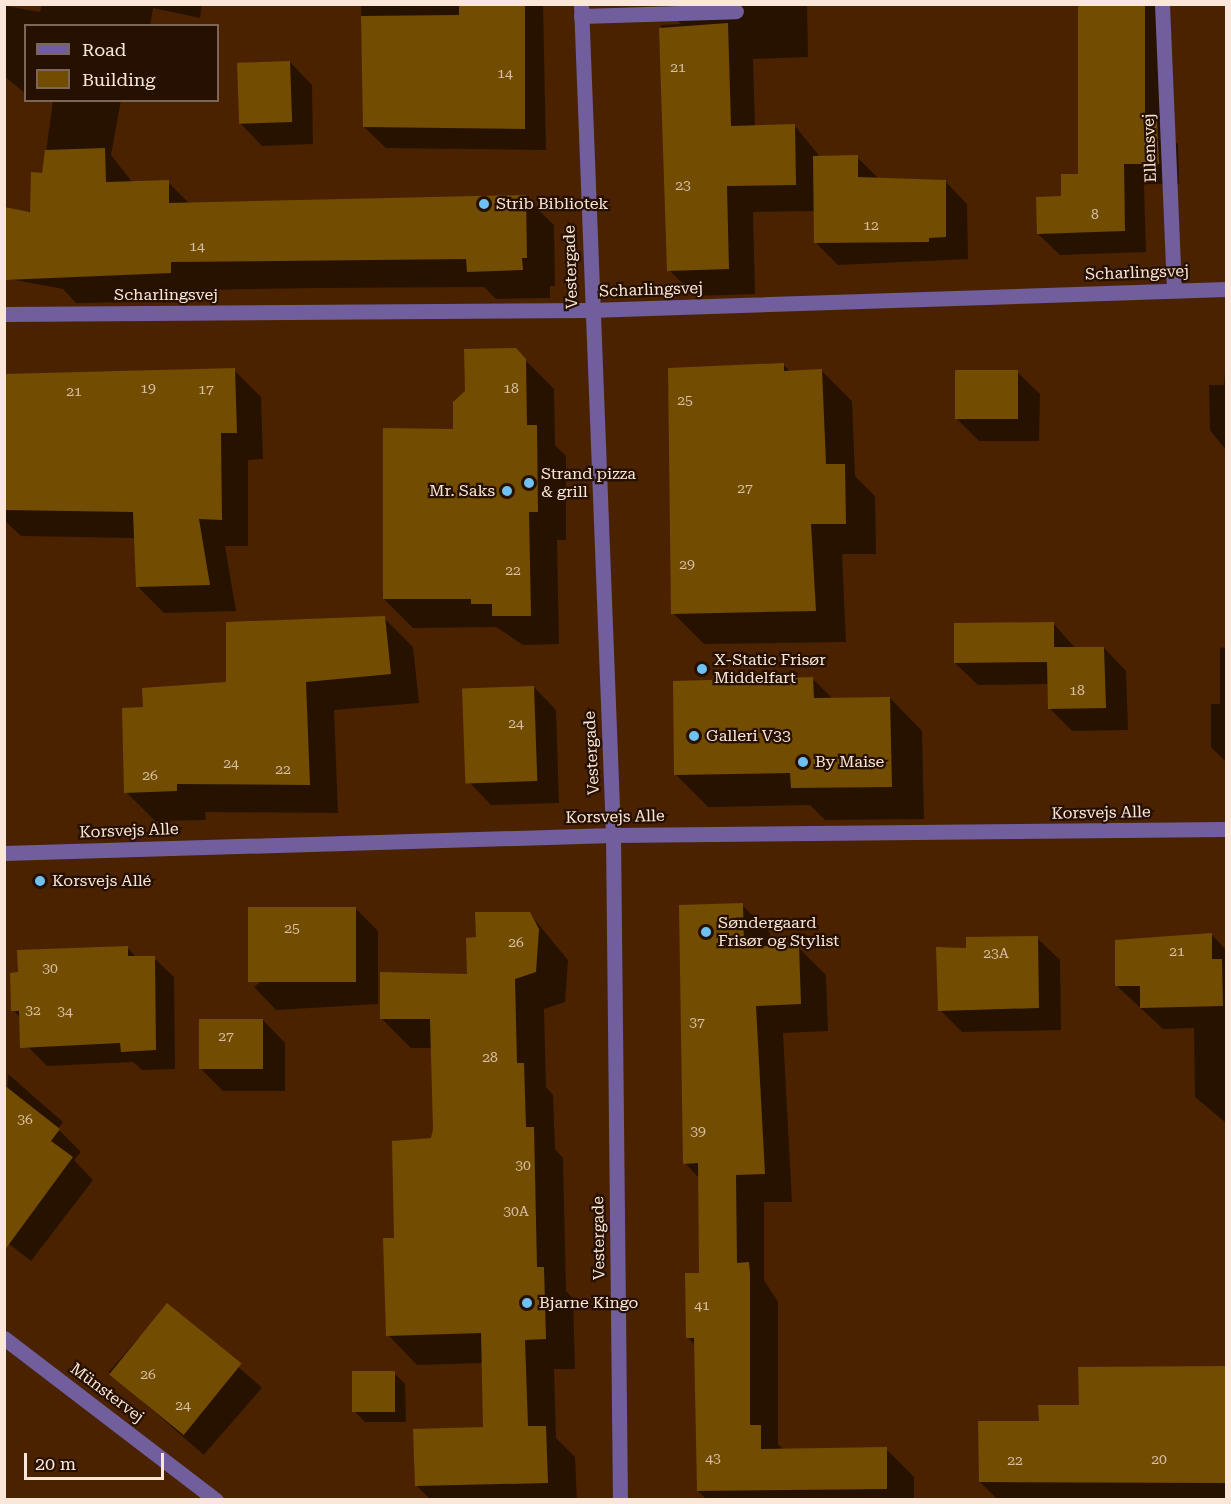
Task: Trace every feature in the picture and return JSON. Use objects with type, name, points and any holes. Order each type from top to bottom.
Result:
[{"type":"street","name":"Ellensvej","points":[[1162,4],[1174,290]]},
{"type":"street","points":[[581,10],[736,11]]},
{"type":"street","name":"Vestergade","points":[[581,10],[590,310],[613,835],[620,1500]]},
{"type":"street","name":"Scharlingsvej","points":[[4,314],[590,310],[1227,289]]},
{"type":"street","name":"Korsvejs Alle","points":[[4,853],[613,835],[1227,830]]},
{"type":"street","name":"Münstervej","points":[[4,1338],[216,1500]]},
{"type":"building","points":[[459,4],[525,4],[525,129],[363,127],[361,16],[459,15]]},
{"type":"building","points":[[1078,4],[1145,4],[1145,121],[1157,121],[1159,164],[1124,164],[1125,231],[1037,234],[1036,197],[1061,196],[1061,174],[1078,174]]},
{"type":"building","points":[[728,23],[731,126],[795,124],[796,185],[727,186],[729,269],[667,271],[659,28]]},
{"type":"building","points":[[290,61],[292,122],[239,124],[237,63]]},
{"type":"building","points":[[105,148],[106,182],[169,180],[169,203],[526,195],[527,258],[522,258],[523,270],[467,272],[466,259],[171,262],[171,273],[4,280],[4,207],[30,212],[31,172],[42,173],[45,150]]},
{"type":"building","points":[[858,155],[858,177],[946,180],[946,237],[929,238],[929,242],[814,243],[813,156]]},
{"type":"building","points":[[516,348],[526,359],[527,425],[537,425],[538,512],[529,512],[531,616],[492,616],[492,604],[471,604],[471,599],[383,599],[383,428],[453,429],[453,402],[465,391],[464,349]]},
{"type":"building","points":[[784,363],[784,371],[822,369],[826,464],[845,464],[846,524],[811,524],[816,611],[671,614],[668,368]]},
{"type":"building","points":[[235,368],[237,433],[221,433],[222,520],[199,519],[210,585],[136,587],[133,512],[4,510],[4,374]]},
{"type":"building","points":[[955,370],[1018,370],[1018,419],[955,419]]},
{"type":"building","points":[[385,616],[391,674],[306,682],[310,785],[177,784],[177,791],[124,793],[122,708],[143,707],[142,688],[226,682],[226,622]]},
{"type":"building","points":[[1054,622],[1054,647],[1104,647],[1106,708],[1048,709],[1047,662],[954,663],[954,623]]},
{"type":"building","points":[[813,677],[814,698],[890,697],[892,787],[791,788],[790,773],[674,775],[673,681]]},
{"type":"building","points":[[534,686],[537,781],[465,783],[462,689]]},
{"type":"building","points":[[743,903],[744,947],[799,945],[801,1004],[756,1006],[765,1174],[736,1175],[737,1263],[749,1262],[750,1273],[750,1425],[761,1425],[761,1449],[887,1447],[887,1489],[697,1491],[694,1338],[686,1338],[685,1273],[699,1273],[698,1163],[683,1164],[679,905]]},
{"type":"building","points":[[248,907],[356,907],[356,982],[248,982]]},
{"type":"building","points":[[475,912],[530,912],[539,929],[536,972],[515,979],[517,1063],[524,1063],[526,1127],[534,1127],[537,1267],[544,1267],[546,1339],[525,1340],[528,1426],[546,1426],[548,1483],[415,1486],[413,1429],[483,1427],[481,1333],[386,1336],[383,1238],[394,1238],[392,1141],[431,1138],[433,1129],[430,1019],[380,1019],[380,972],[467,974],[466,938],[476,937]]},
{"type":"building","points":[[1212,933],[1212,959],[1222,959],[1223,1006],[1140,1008],[1140,986],[1115,986],[1115,940]]},
{"type":"building","points":[[1038,936],[1039,1008],[938,1011],[936,947],[966,948],[966,937]]},
{"type":"building","points":[[128,946],[128,956],[155,956],[156,1050],[121,1052],[120,1043],[20,1048],[19,1011],[11,1011],[10,973],[18,972],[17,950]]},
{"type":"building","points":[[199,1019],[263,1019],[263,1069],[199,1069]]},
{"type":"building","points":[[4,1085],[60,1129],[51,1141],[73,1157],[4,1251]]},
{"type":"building","points":[[167,1303],[242,1363],[184,1435],[109,1374]]},
{"type":"building","points":[[1227,1366],[1227,1483],[979,1482],[978,1421],[1039,1421],[1038,1405],[1079,1405],[1078,1367]]},
{"type":"building","points":[[352,1371],[395,1371],[395,1412],[352,1412]]},
{"type":"place","name":"Strib Bibliotek","points":[[484,204]]},
{"type":"place","name":"Strand pizza & grill","points":[[529,483]]},
{"type":"place","name":"Mr. Saks","points":[[507,491]]},
{"type":"place","name":"X-Static Frisør Middelfart","points":[[702,669]]},
{"type":"place","name":"Galleri V33","points":[[694,736]]},
{"type":"place","name":"By Maise","points":[[803,762]]},
{"type":"place","name":"Korsvejs Allé","points":[[40,881]]},
{"type":"place","name":"Søndergaard Frisør og Stylist","points":[[706,932]]},
{"type":"place","name":"Bjarne Kingo","points":[[527,1303]]}]
